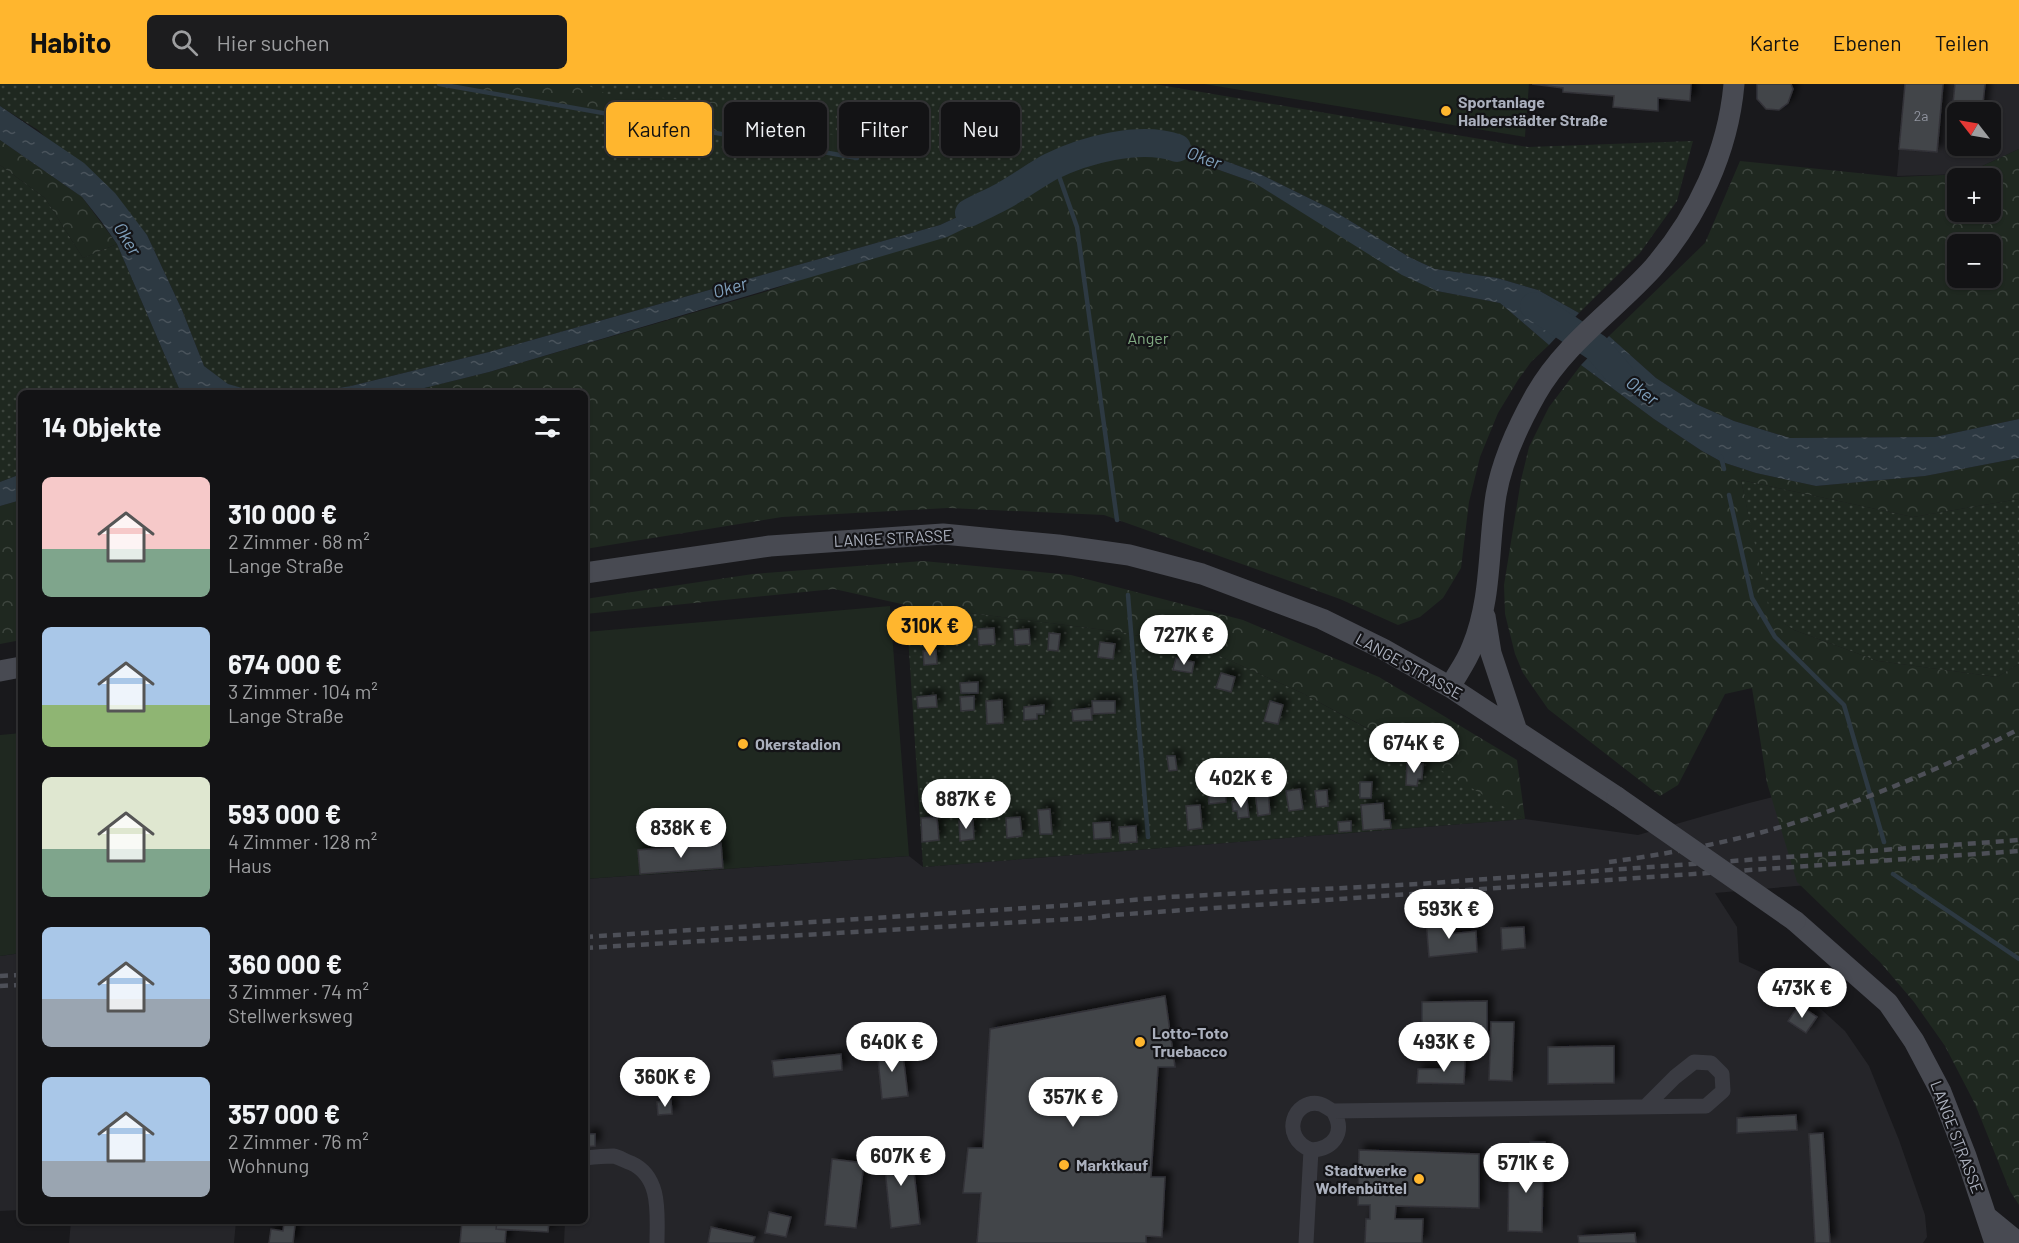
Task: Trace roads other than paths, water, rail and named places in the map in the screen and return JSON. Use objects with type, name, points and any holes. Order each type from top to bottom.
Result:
[{"type":"main road","points":[[1450,687],[1472,648],[1484,609],[1496,493],[1509,448],[1536,393],[1561,359],[1586,331],[1652,268],[1675,239],[1716,165],[1725,139],[1734,84]]},
{"type":"main road","name":"LANGE STRASSE","points":[[588,573],[770,546],[943,534],[1058,545],[1129,555],[1202,574],[1322,619],[1383,649],[1516,728],[1795,921],[1888,1003],[1914,1041],[1941,1092],[1995,1243]]},
{"type":"main road","points":[[1484,609],[1491,653],[1516,728]]},
{"type":"main road","points":[[0,670],[18,667]]},
{"type":"main road","points":[[1987,1216],[2019,1243]]},
{"type":"main road","points":[[1983,1243],[1987,1216]]},
{"type":"street","points":[[1333,1111],[1706,1106],[1723,1091],[1722,1074],[1711,1063],[1694,1062],[1647,1105]]},
{"type":"street","points":[[1309,1104],[1321,1104],[1333,1111],[1337,1118],[1338,1130],[1335,1140],[1328,1146],[1320,1150],[1311,1150],[1296,1140],[1292,1124],[1299,1110],[1309,1104]]},
{"type":"street","points":[[1306,1243],[1311,1150]]},
{"type":"street","points":[[588,1158],[616,1156],[636,1165],[648,1176],[655,1191],[657,1203],[657,1243]]},
{"type":"water","points":[[0,106],[84,163],[115,193],[147,235],[182,310],[204,366],[228,384],[249,390],[180,390],[117,244],[101,221],[82,197],[0,140]]},
{"type":"water","points":[[1145,141],[1179,144],[1258,173],[1329,208],[1409,257],[1435,269],[1497,278],[1538,290],[1579,313],[1549,345],[1500,303],[1437,291],[1402,275],[1253,182],[1174,154],[1140,151],[1100,160],[1059,176],[1009,207],[947,237],[489,372],[416,390],[326,390],[489,352],[940,225],[1007,194],[1059,163]]},
{"type":"water","points":[[1609,336],[1656,378],[1696,404],[1734,421],[1790,438],[1935,437],[2019,419],[2019,458],[1925,476],[1816,486],[1756,473],[1722,462],[1702,451],[1581,365]]},
{"type":"water","points":[[18,475],[18,501],[0,506],[0,482]]},
{"type":"waterway","points":[[439,84],[857,158]]},
{"type":"waterway","name":"Oker","points":[[969,213],[1003,196],[1050,167],[1079,155],[1112,146],[1130,144],[1162,144],[1177,148]]},
{"type":"waterway","points":[[1052,166],[1059,176],[1077,227],[1117,520]]},
{"type":"waterway","name":"Oker","points":[[1534,306],[1597,348],[1621,376]]},
{"type":"waterway","points":[[1721,457],[1724,469]]},
{"type":"waterway","points":[[1729,495],[1752,598],[1775,637],[1844,705],[1884,842]]},
{"type":"waterway","points":[[1128,595],[1148,837]]},
{"type":"waterway","points":[[1893,874],[2019,959]]},
{"type":"railway","points":[[1609,862],[1705,846],[1800,821],[1911,779],[2019,729]]},
{"type":"railway","points":[[588,937],[1169,897],[1419,884],[2019,840]]},
{"type":"railway","points":[[588,948],[1090,918],[2019,851]]},
{"type":"railway","points":[[0,976],[18,975]]},
{"type":"railway","points":[[0,986],[18,985]]},
{"type":"place","name":"Sportanlage Halberstädter Straße","points":[[1446,111]]},
{"type":"place","name":"Okerstadion","points":[[743,744]]},
{"type":"place","name":"Lotto-Toto Truebacco","points":[[1140,1042]]},
{"type":"place","name":"Marktkauf","points":[[1064,1165]]},
{"type":"place","name":"Stadtwerke Wolfenbüttel","points":[[1419,1179]]},
{"type":"park label","name":"Anger","points":[[1148,338]]}]
